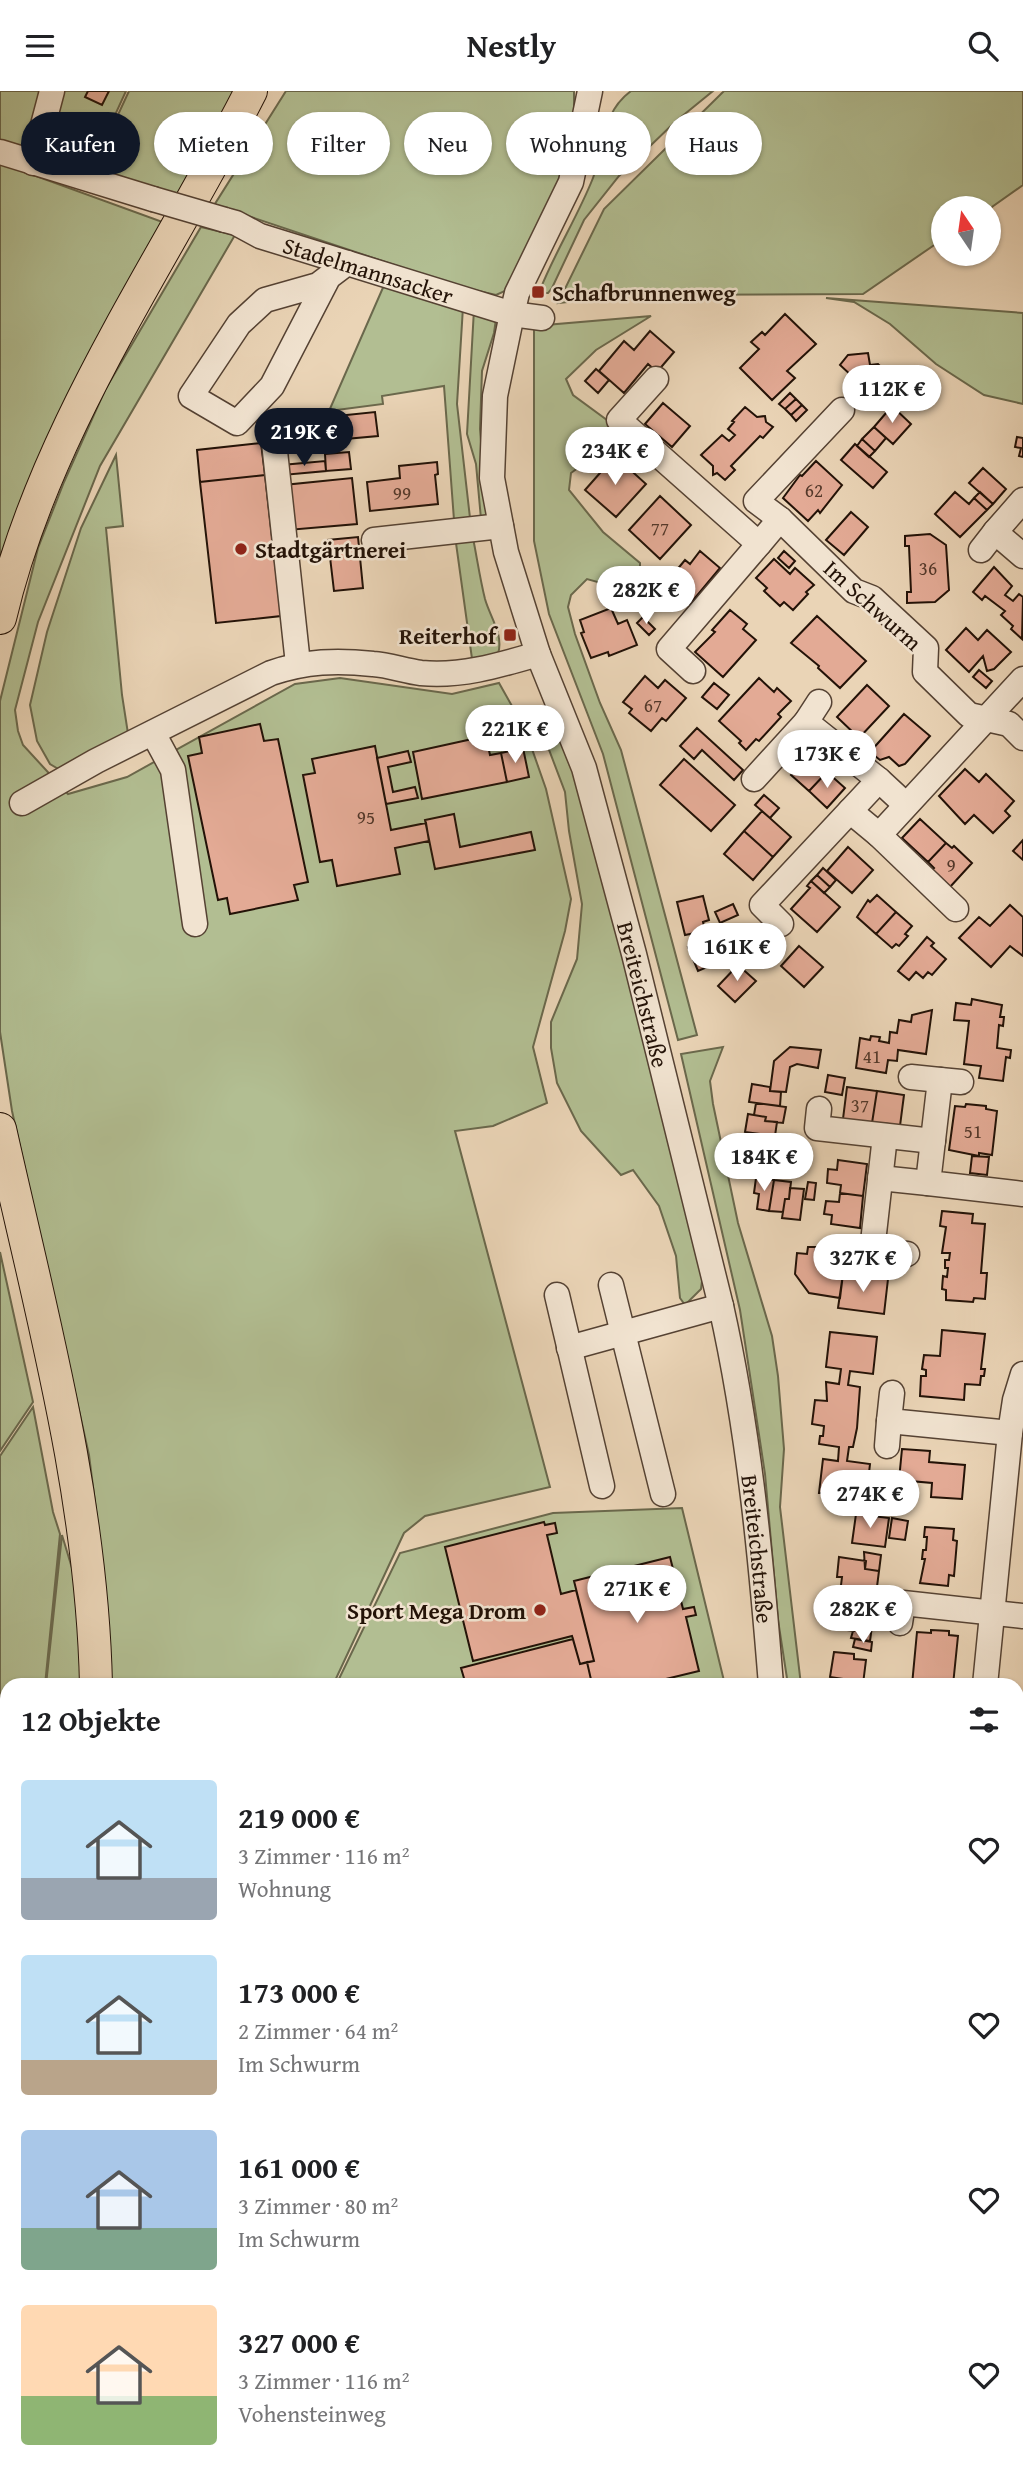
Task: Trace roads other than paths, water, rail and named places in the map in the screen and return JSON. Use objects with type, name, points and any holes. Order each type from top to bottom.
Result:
[{"type":"main road","points":[[0,618],[23,534],[65,435],[98,368],[215,162],[251,91]]},
{"type":"main road","points":[[0,1129],[44,1317],[79,1500],[91,1581],[96,1678]]},
{"type":"street","points":[[46,112],[52,91]]},
{"type":"street","name":"Breiteichstraße","points":[[590,91],[571,182],[517,293],[495,396],[492,478],[506,552],[538,654],[584,768],[634,954],[732,1354],[759,1534],[770,1678]]},
{"type":"street","points":[[0,152],[21,159]]},
{"type":"street","name":"Stadelmannsacker","points":[[73,175],[236,223],[338,271],[512,314]]},
{"type":"street","points":[[338,271],[272,386],[237,423],[191,395],[239,324],[265,300],[318,285],[338,271]]},
{"type":"street","points":[[512,314],[542,318]]},
{"type":"street","points":[[656,379],[619,420],[760,544]]},
{"type":"street","points":[[734,522],[842,410]]},
{"type":"street","points":[[273,433],[298,664]]},
{"type":"street","points":[[1023,500],[988,541],[1023,556]]},
{"type":"street","name":"Im Schwurm","points":[[756,501],[780,519],[854,591],[872,598],[926,648],[925,671],[969,715],[1009,724],[1023,738]]},
{"type":"street","points":[[693,671],[669,649],[780,519]]},
{"type":"street","points":[[374,540],[501,526]]},
{"type":"street","points":[[22,803],[96,761],[271,673],[298,664],[330,661],[374,664],[421,673],[463,673],[538,654]]},
{"type":"street","points":[[879,835],[1023,679]]},
{"type":"street","points":[[754,779],[813,712],[906,805]]},
{"type":"street","points":[[153,733],[173,771],[195,924]]},
{"type":"street","points":[[781,924],[756,898],[850,811],[879,780]]},
{"type":"street","points":[[850,811],[956,909]]},
{"type":"street","points":[[911,1077],[950,1081],[933,1141],[928,1184]]},
{"type":"street","points":[[817,1128],[933,1141]]},
{"type":"street","points":[[885,1136],[880,1178],[862,1249],[907,1254]]},
{"type":"street","points":[[880,1178],[1023,1194]]},
{"type":"street","points":[[611,1285],[663,1494]]},
{"type":"street","points":[[557,1295],[602,1486]]},
{"type":"street","points":[[569,1348],[720,1306]]},
{"type":"street","points":[[986,1678],[1010,1433],[1015,1399],[1023,1374]]},
{"type":"street","points":[[892,1393],[888,1433],[1010,1433]]},
{"type":"street","points":[[902,1605],[1023,1616]]},
{"type":"place","name":"Schafbrunnenweg","points":[[538,292]]},
{"type":"place","name":"Stadtgärtnerei","points":[[241,549]]},
{"type":"place","name":"Reiterhof","points":[[510,635]]},
{"type":"place","name":"Sport Mega Drom","points":[[540,1610]]}]
